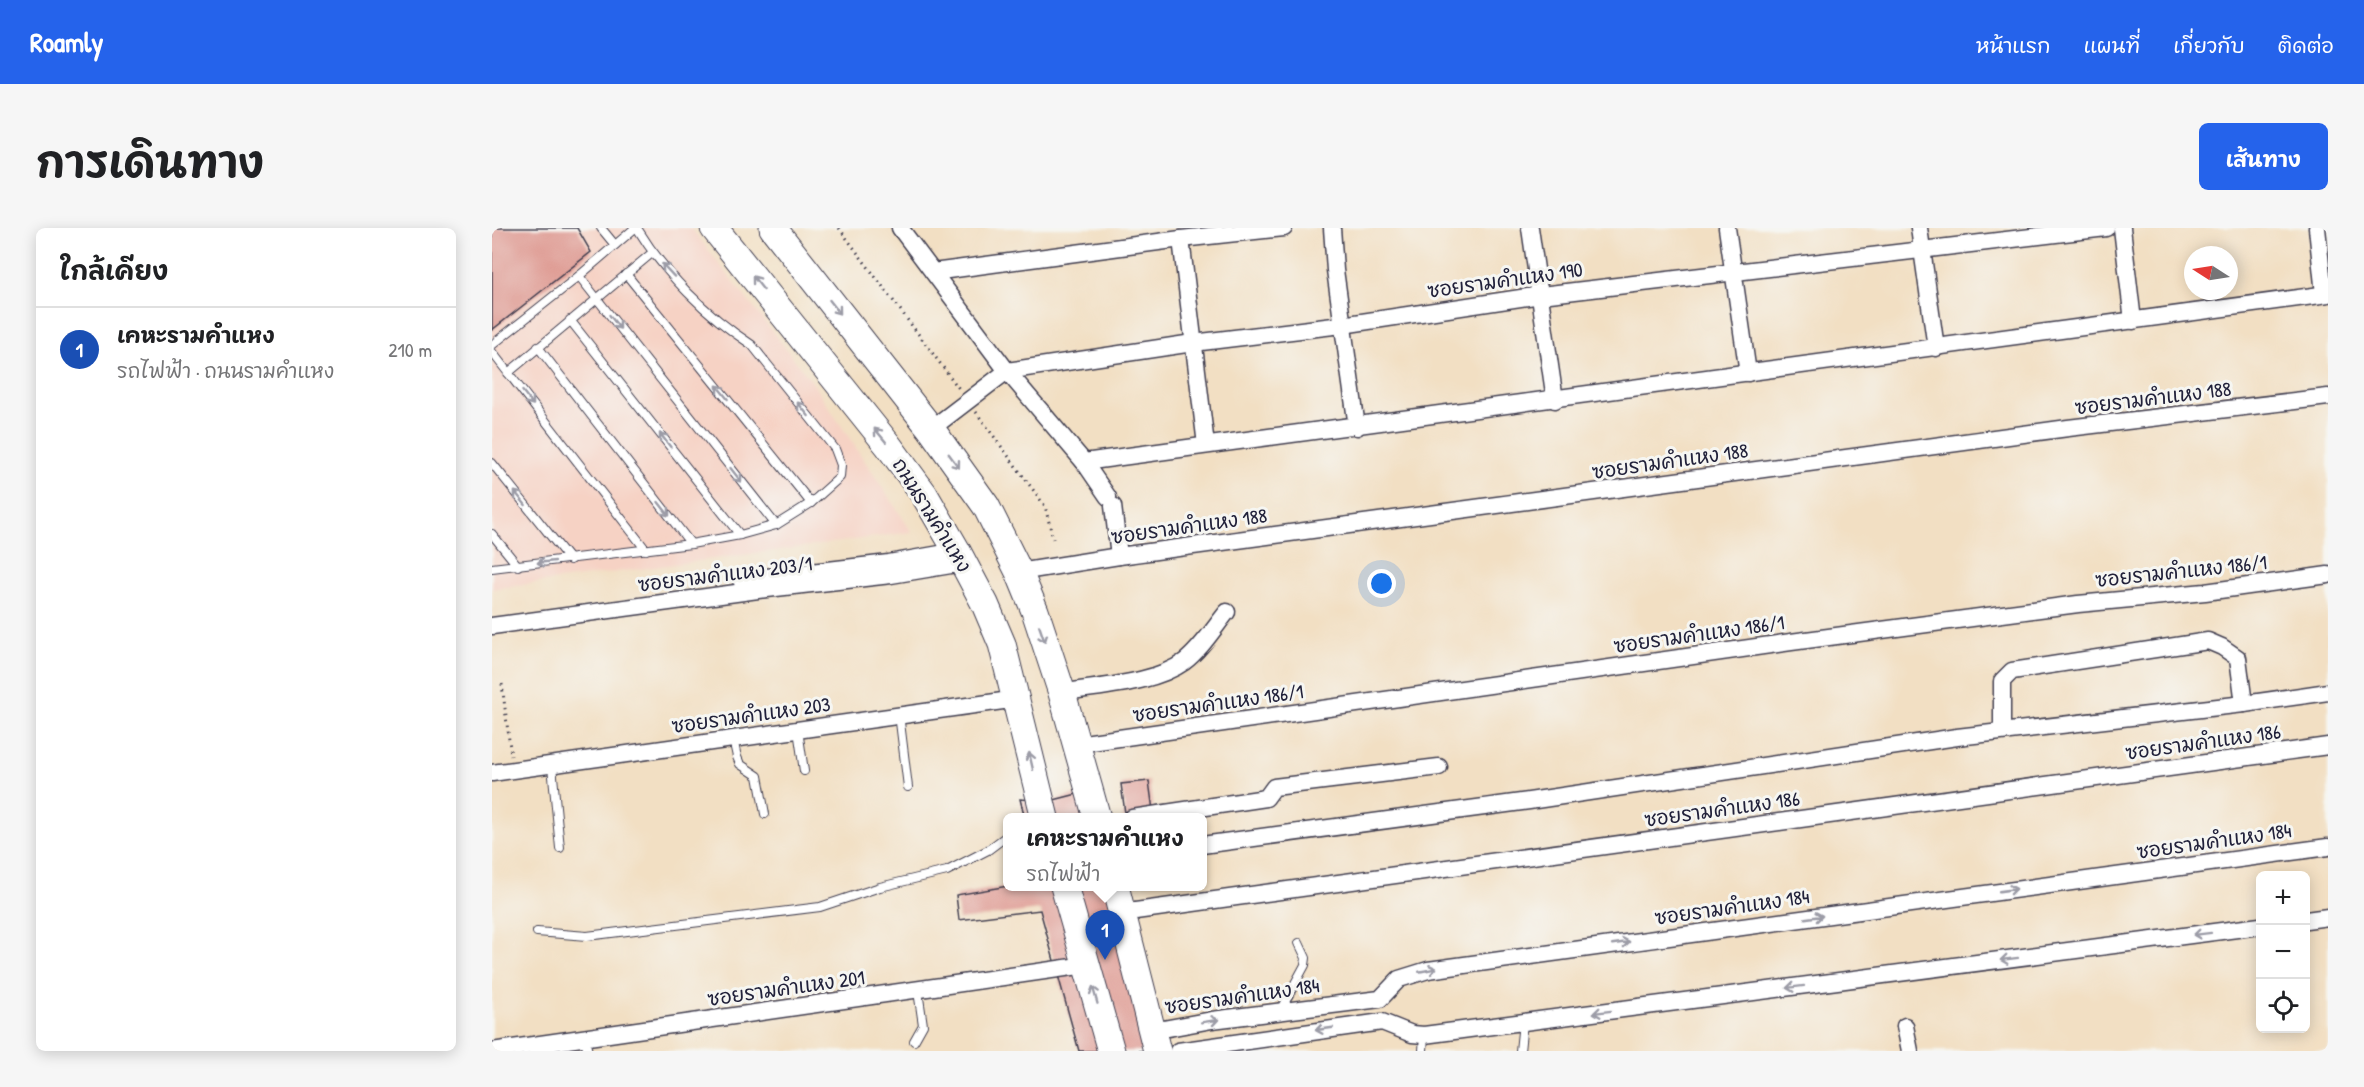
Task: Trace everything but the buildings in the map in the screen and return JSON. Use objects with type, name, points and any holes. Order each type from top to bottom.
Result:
[{"type":"main road","name":"ถนนรามคำแหง","points":[[714,228],[888,445],[924,494],[960,557],[998,634],[1017,699],[1043,813]]},
{"type":"main road","points":[[774,228],[931,429],[986,506],[1019,572],[1062,693],[1096,813]]},
{"type":"main road","points":[[1065,891],[1111,1051]]},
{"type":"main road","points":[[1116,891],[1155,1041]]},
{"type":"street","points":[[900,228],[1007,371],[1084,462],[1111,501],[1119,556]]},
{"type":"street","points":[[933,272],[1181,239],[1284,228]]},
{"type":"street","points":[[1332,228],[1342,325],[1357,427]]},
{"type":"street","points":[[1530,228],[1555,400]]},
{"type":"street","points":[[1727,228],[1748,373]]},
{"type":"street","points":[[1920,228],[1936,348]]},
{"type":"street","name":"ซอยรามคำแหง 190","points":[[931,429],[1007,371],[1193,343],[1342,325],[1541,296],[2106,228]]},
{"type":"street","points":[[2122,228],[2133,321]]},
{"type":"street","points":[[1084,462],[1357,427],[2326,294],[2317,228]]},
{"type":"street","points":[[1181,239],[1206,445]]},
{"type":"street","name":"ซอยรามคำแหง 188","points":[[1019,572],[1119,556],[2068,428],[2328,397]]},
{"type":"street","name":"ซอยรามคำแหง 203/1","points":[[492,626],[758,590],[960,557]]},
{"type":"street","name":"ซอยรามคำแหง 203/1","points":[[741,580],[890,569]]},
{"type":"street","name":"ซอยรามคำแหง 186/1","points":[[1077,744],[1791,642],[2078,604],[2205,592],[2328,574]]},
{"type":"street","points":[[1062,693],[1141,679],[1165,672],[1184,662],[1227,612]]},
{"type":"street","points":[[2002,730],[2002,681],[2012,671],[2208,641],[2238,658],[2244,704]]},
{"type":"street","points":[[1207,844],[1529,801],[2002,730],[2244,704],[2328,692]]},
{"type":"street","name":"ซอยรามคำแหง 203","points":[[492,773],[1017,699]]},
{"type":"street","name":"ซอยรามคำแหง 186","points":[[1121,913],[2328,746]]},
{"type":"street","points":[[1166,813],[1266,798],[1274,787],[1439,767]]},
{"type":"street","name":"ซอยรามคำแหง 184","points":[[1155,1041],[1276,1012],[1380,999],[1399,979],[1428,970],[2328,847]]},
{"type":"street","points":[[2310,919],[2328,917]]},
{"type":"street","points":[[1178,1051],[1382,1022],[1412,1034],[1424,1043],[1523,1022],[2256,927]]},
{"type":"street","name":"ซอยรามคำแหง 201","points":[[492,1051],[586,1044],[1086,966]]},
{"type":"street","points":[[1380,999],[1382,1022]]},
{"type":"street","points":[[1275,1036],[1276,1012]]},
{"type":"street","points":[[1905,1026],[1910,1051]]},
{"type":"lane","points":[[601,228],[615,245]]},
{"type":"lane","points":[[492,345],[636,228],[652,253],[698,303],[734,334],[752,345],[836,449],[841,465],[840,477],[811,502],[776,525],[740,536],[570,560],[492,568]]},
{"type":"lane","points":[[508,373],[652,253]]},
{"type":"lane","points":[[627,274],[811,502]]},
{"type":"lane","points":[[579,276],[776,525]]},
{"type":"lane","points":[[570,320],[740,536]]},
{"type":"lane","points":[[538,347],[691,544]]},
{"type":"lane","points":[[492,352],[646,550]]},
{"type":"lane","points":[[492,463],[570,560]]},
{"type":"lane","points":[[492,534],[518,566]]},
{"type":"lane","points":[[898,714],[908,787]]},
{"type":"lane","points":[[798,729],[804,771]]},
{"type":"lane","points":[[733,739],[740,764],[758,776],[765,814]]},
{"type":"lane","points":[[552,766],[560,848]]},
{"type":"lane","points":[[537,932],[587,936],[820,907],[880,887],[947,872],[988,850],[1003,838]]},
{"type":"lane","points":[[1276,1012],[1305,965],[1306,958],[1299,943]]},
{"type":"lane","points":[[915,1041],[923,1025],[918,991]]},
{"type":"lane","points":[[1520,1051],[1523,1022]]},
{"type":"path","points":[[839,228],[1045,506],[1053,539]]},
{"type":"path","points":[[502,684],[512,770]]},
{"type":"shaded area","points":[[492,228],[691,228],[812,382],[912,532],[492,589]]},
{"type":"place","name":"เคหะรามคำแหง","points":[[1105,960]]}]
